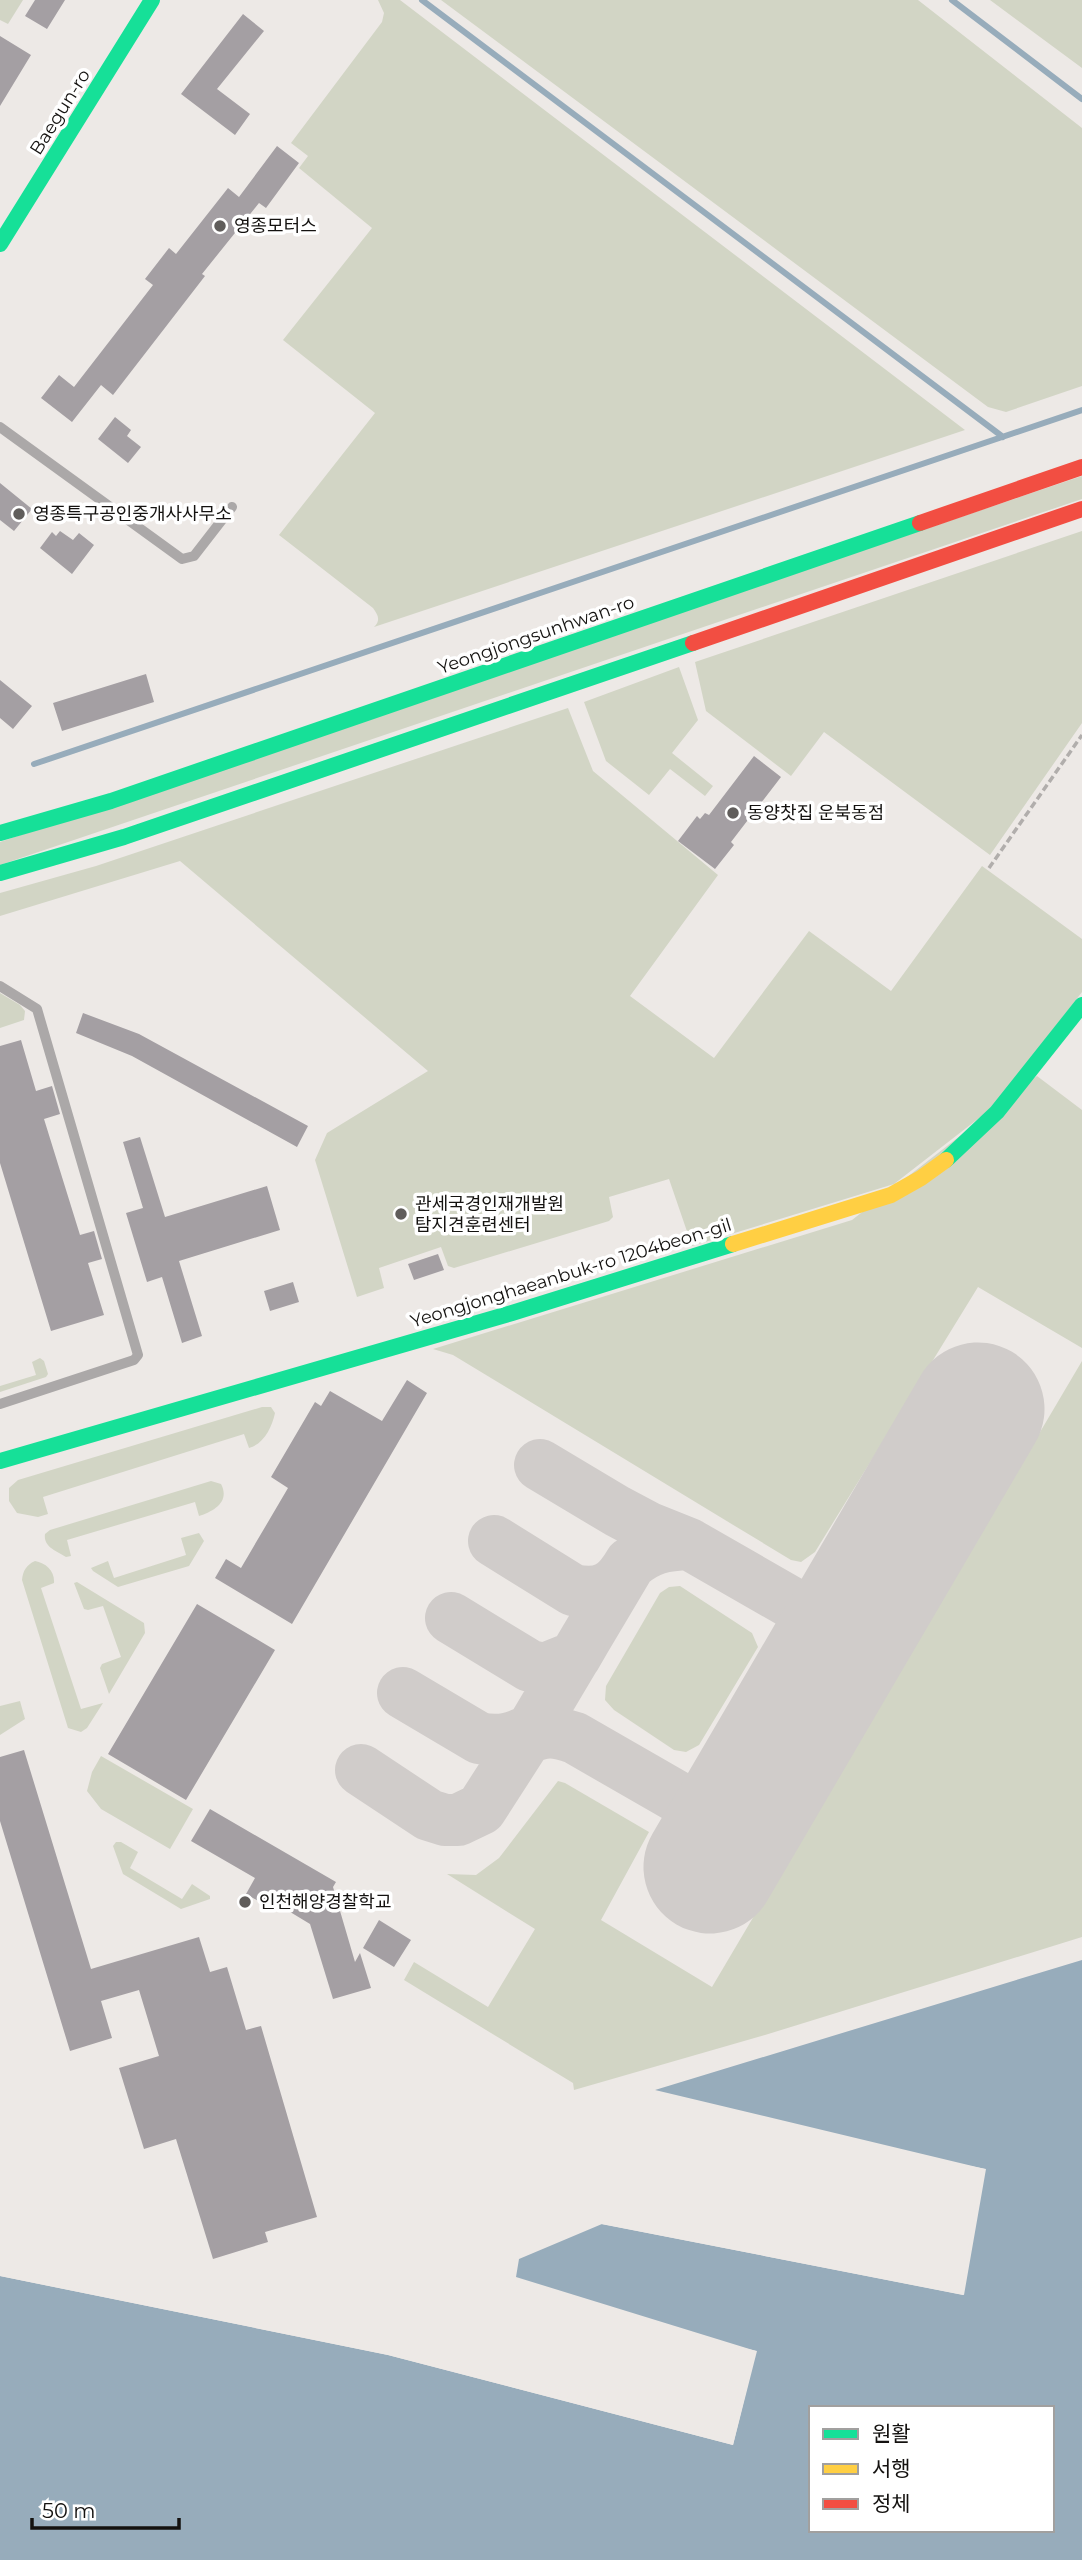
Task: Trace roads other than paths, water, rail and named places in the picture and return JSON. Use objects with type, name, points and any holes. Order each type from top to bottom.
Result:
[{"type":"main road","name":"Baegun-ro","points":[[0,244],[152,0]]},
{"type":"main road","name":"Yeongjongsunhwan-ro","points":[[0,833],[111,801],[1082,467]]},
{"type":"main road","points":[[0,873],[124,837],[289,782],[1082,509]]},
{"type":"main road","name":"Yeongjonghaeanbuk-ro 1204beon-gil","points":[[0,1461],[512,1313],[891,1195],[918,1182],[967,1145],[992,1119],[1082,1005]]},
{"type":"lane","points":[[0,427],[182,559],[194,556],[232,507]]},
{"type":"lane","points":[[0,986],[37,1009],[138,1355],[134,1360],[0,1404]]},
{"type":"water","points":[[1082,1960],[1082,2560],[0,2560],[0,2276],[388,2355],[733,2445],[756,2351],[516,2277],[519,2259],[602,2224],[963,2295],[985,2169],[655,2090]]},
{"type":"waterway","points":[[422,0],[1003,437]]},
{"type":"waterway","points":[[952,0],[1082,99]]},
{"type":"waterway","points":[[34,764],[1082,410]]},
{"type":"place","name":"영종모터스","points":[[220,226]]},
{"type":"place","name":"영종특구공인중개사사무소","points":[[19,514]]},
{"type":"place","name":"동양찻집 운북동점","points":[[733,813]]},
{"type":"place","name":"관세국경인재개발원 탐지견훈련센터","points":[[401,1214]]},
{"type":"place","name":"인천해양경찰학교","points":[[245,1902]]}]
